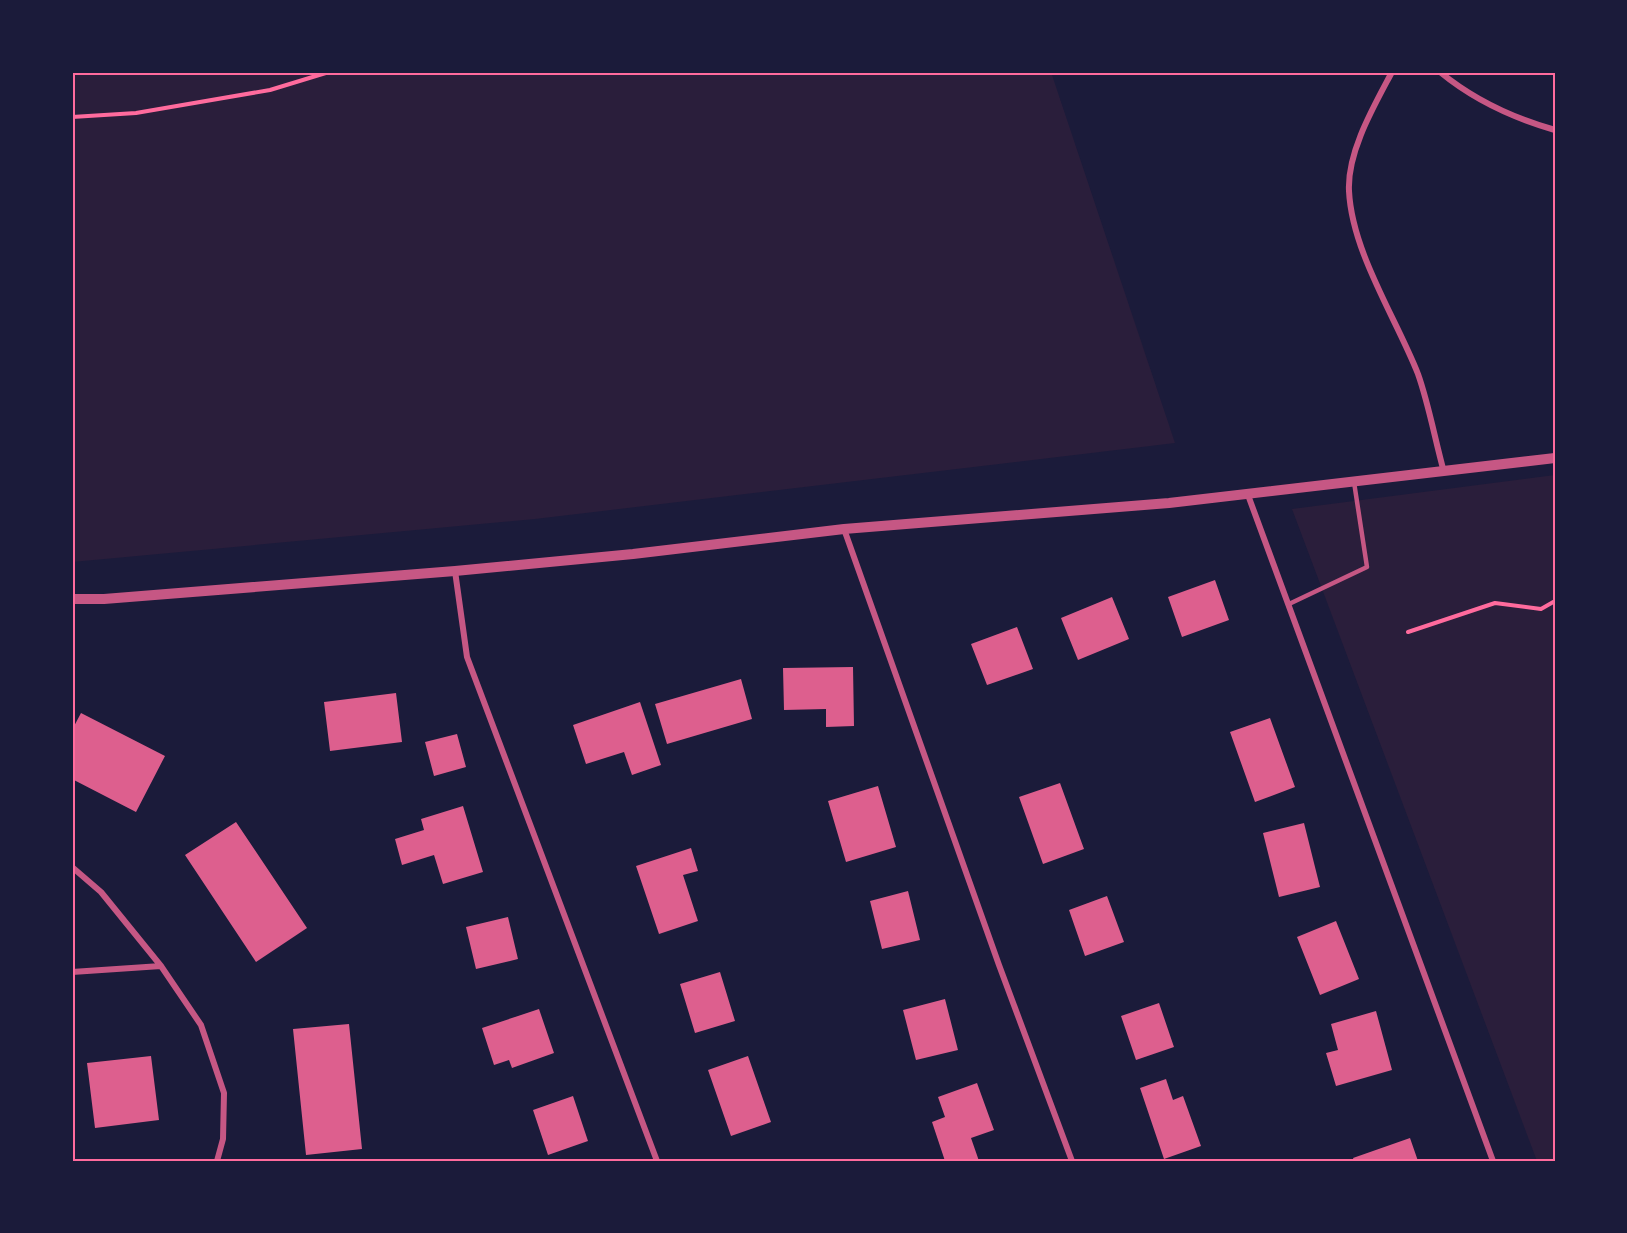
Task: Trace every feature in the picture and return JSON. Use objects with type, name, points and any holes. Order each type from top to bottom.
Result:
[{"type":"street","points":[[1392,72],[1369,117],[1354,157],[1349,190],[1356,235],[1418,376],[1443,472]]},
{"type":"street","points":[[1440,72],[1460,88],[1522,120],[1555,130]]},
{"type":"street","points":[[72,599],[104,599],[455,571],[633,554],[844,529],[1248,495],[1555,458]]},
{"type":"street","points":[[1248,495],[1493,1161]]},
{"type":"street","points":[[844,529],[999,965],[1072,1161]]},
{"type":"street","points":[[455,571],[467,657],[657,1161]]},
{"type":"street","points":[[72,867],[101,892],[161,966],[201,1025],[224,1093],[224,1139],[217,1161]]},
{"type":"street","points":[[72,972],[161,966]]},
{"type":"lane","points":[[1289,604],[1367,567],[1354,482]]},
{"type":"path","points":[[72,117],[136,112],[259,92],[329,72]]},
{"type":"path","points":[[1408,632],[1495,603],[1541,609],[1555,601]]},
{"type":"shaded area","points":[[72,72],[1051,72],[1175,443],[535,519],[72,562]]},
{"type":"shaded area","points":[[1555,475],[1555,1161],[1537,1161],[1292,509]]},
{"type":"building","points":[[1215,580],[1229,620],[1182,637],[1168,597]]},
{"type":"building","points":[[1112,597],[1129,639],[1078,660],[1061,618]]},
{"type":"building","points":[[1017,627],[1033,669],[987,685],[971,644]]},
{"type":"building","points":[[853,667],[854,726],[826,727],[826,709],[784,710],[783,668]]},
{"type":"building","points":[[741,679],[752,719],[667,744],[655,704]]},
{"type":"building","points":[[396,693],[402,742],[330,751],[324,702]]},
{"type":"building","points":[[640,702],[661,765],[632,775],[624,752],[586,764],[573,725]]},
{"type":"building","points":[[81,713],[165,756],[136,812],[72,779],[72,730]]},
{"type":"building","points":[[1270,718],[1295,787],[1255,802],[1230,732]]},
{"type":"building","points":[[457,734],[466,767],[434,776],[425,742]]},
{"type":"building","points":[[1060,783],[1084,849],[1043,864],[1019,797]]},
{"type":"building","points":[[878,786],[896,847],[846,862],[828,801]]},
{"type":"building","points":[[463,806],[483,872],[443,884],[434,855],[402,865],[395,839],[424,830],[421,819]]},
{"type":"building","points":[[236,822],[307,928],[256,962],[185,855]]},
{"type":"building","points":[[1304,823],[1320,887],[1279,897],[1263,833]]},
{"type":"building","points":[[691,848],[698,871],[683,875],[698,921],[659,934],[636,866]]},
{"type":"building","points":[[908,891],[920,940],[882,949],[870,901]]},
{"type":"building","points":[[1107,896],[1124,942],[1085,956],[1069,910]]},
{"type":"building","points":[[508,917],[518,959],[476,969],[466,927]]},
{"type":"building","points":[[1336,921],[1359,979],[1320,995],[1297,937]]},
{"type":"building","points":[[720,972],[735,1021],[695,1033],[680,984]]},
{"type":"building","points":[[945,999],[958,1050],[916,1060],[903,1010]]},
{"type":"building","points":[[1159,1003],[1174,1047],[1136,1060],[1121,1016]]},
{"type":"building","points":[[539,1009],[554,1053],[512,1068],[509,1060],[494,1065],[482,1028]]},
{"type":"building","points":[[1376,1011],[1392,1070],[1336,1086],[1326,1053],[1338,1050],[1331,1024]]},
{"type":"building","points":[[349,1024],[362,1149],[306,1155],[293,1029]]},
{"type":"building","points":[[151,1056],[159,1120],[95,1128],[87,1063]]},
{"type":"building","points":[[748,1056],[771,1122],[731,1136],[708,1070]]},
{"type":"building","points":[[1166,1079],[1173,1100],[1183,1096],[1201,1146],[1164,1159],[1140,1088]]},
{"type":"building","points":[[977,1083],[994,1130],[971,1138],[979,1161],[945,1161],[932,1122],[945,1117],[938,1097]]},
{"type":"building","points":[[573,1096],[588,1141],[548,1155],[533,1110]]},
{"type":"building","points":[[1410,1138],[1418,1161],[1354,1161],[1353,1158]]}]
